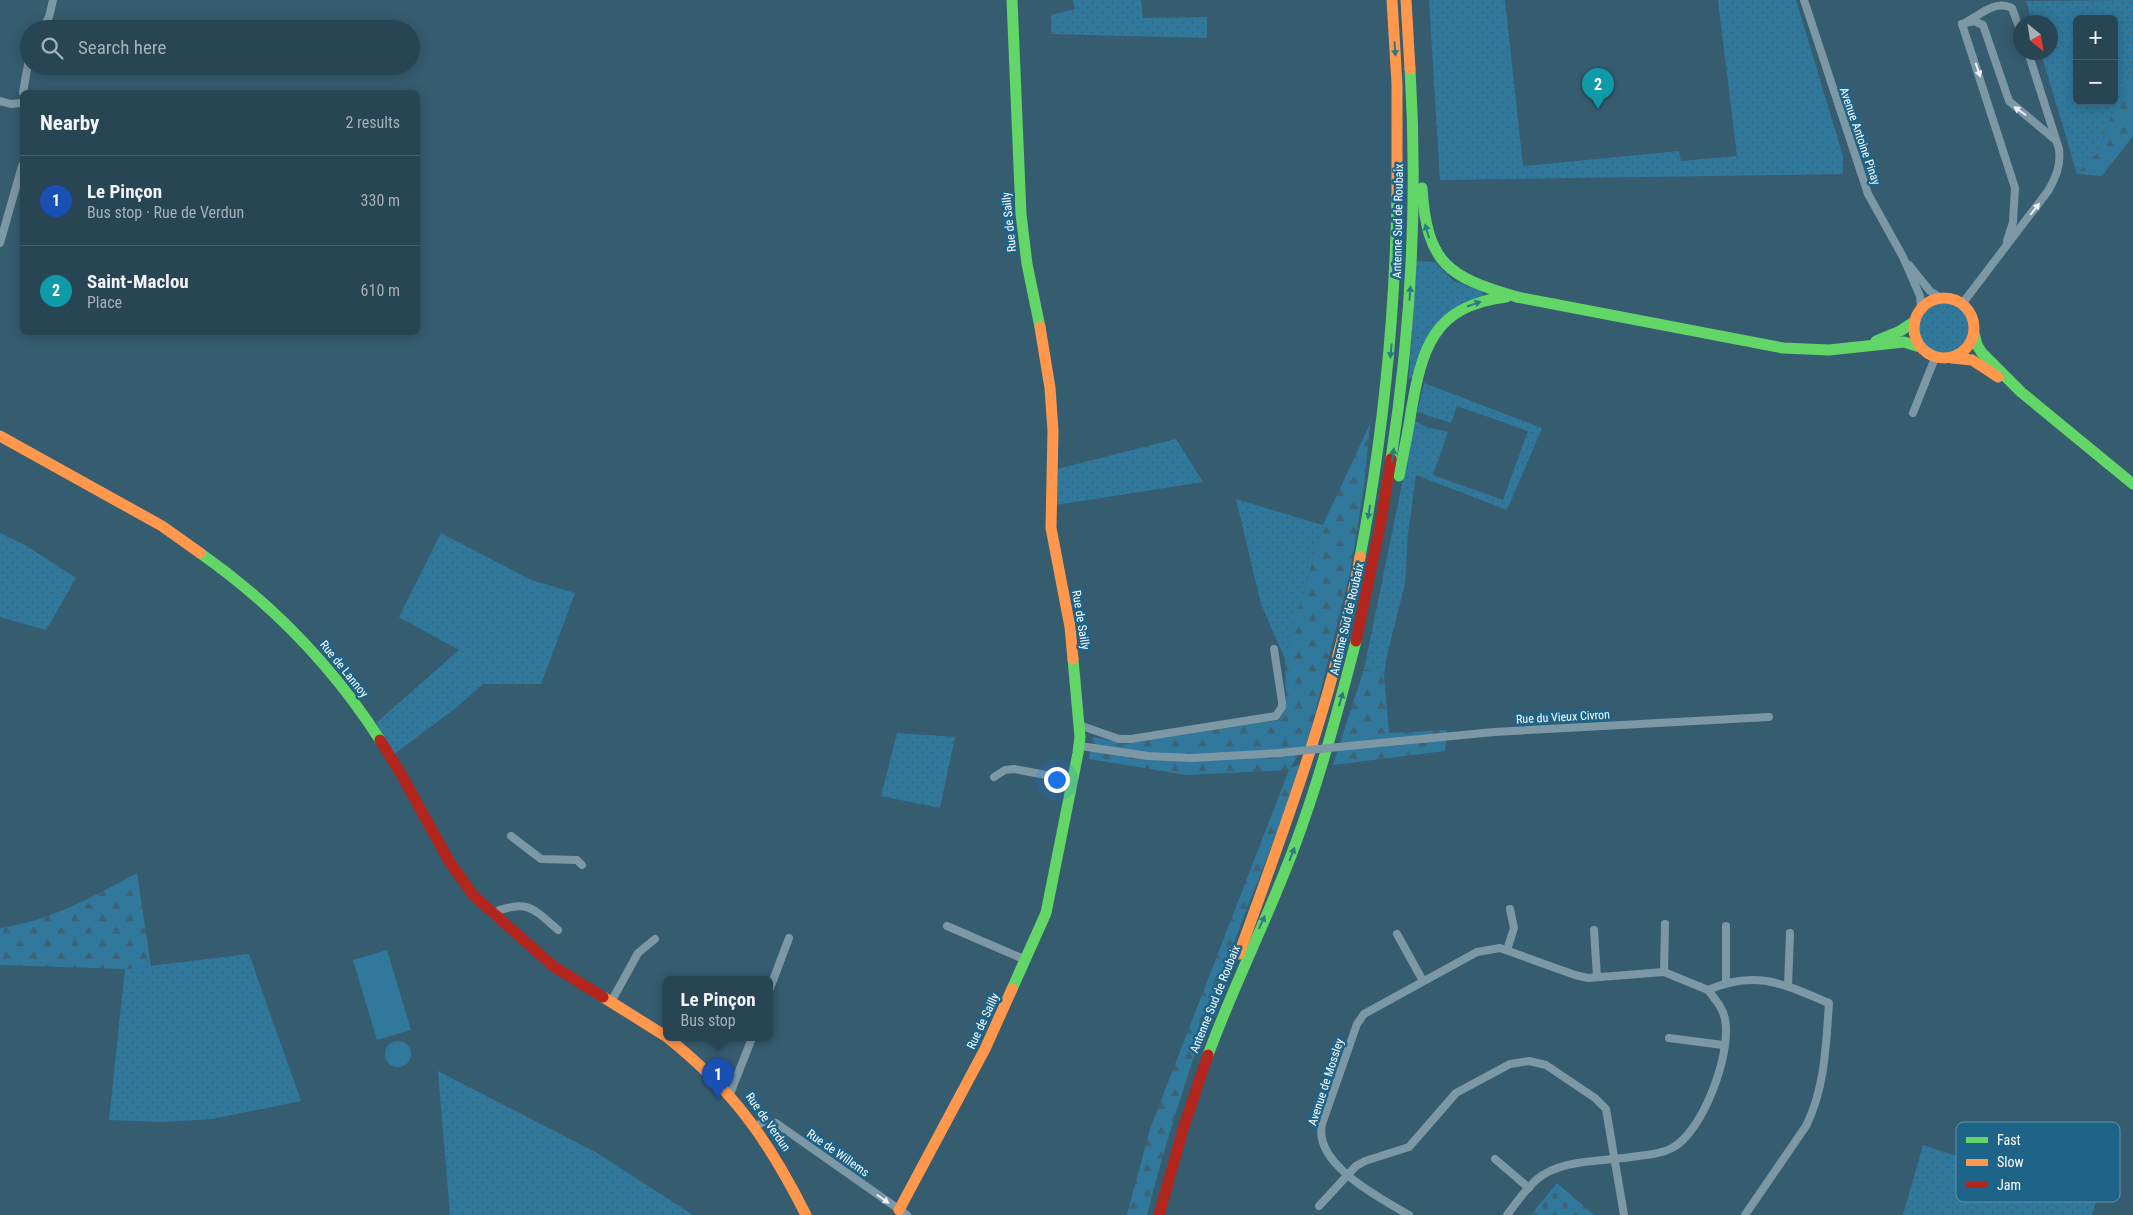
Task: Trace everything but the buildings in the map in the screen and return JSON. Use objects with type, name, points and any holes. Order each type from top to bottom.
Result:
[{"type":"main road","name":"Rue de Sailly","points":[[903,1212],[977,1066],[1026,960],[1049,903],[1080,746],[1068,619],[1051,528],[1053,431],[1050,388],[1044,347],[1027,264],[1021,214],[1012,0]]},
{"type":"main road","name":"Antenne Sud de Roubaix","points":[[1151,1215],[1159,1178],[1178,1114],[1296,797],[1336,662],[1365,537],[1384,418],[1395,290],[1399,179],[1398,98],[1392,0]]},
{"type":"main road","name":"Antenne Sud de Roubaix","points":[[1159,1215],[1178,1140],[1196,1086],[1236,982],[1292,855],[1320,773],[1352,660],[1381,526],[1400,399],[1410,290],[1414,180],[1406,0]]},
{"type":"main road","points":[[1409,42],[1419,82],[1424,221],[1430,239],[1444,263],[1460,277],[1478,287],[1517,297],[1783,348],[1819,350],[1904,342],[1920,348],[1935,358],[1972,360],[2020,392],[2133,484]]},
{"type":"main road","points":[[1381,526],[1395,492],[1420,366],[1429,342],[1443,323],[1467,306],[1491,299],[1517,297]]},
{"type":"main road","points":[[1920,348],[1914,338],[1914,322],[1921,308],[1929,302],[1941,298],[1951,299],[1962,304],[1972,317],[1974,333],[1982,353],[2020,392]]},
{"type":"main road","points":[[1862,346],[1900,331],[1914,322]]},
{"type":"main road","points":[[1952,358],[1967,349],[1974,333]]},
{"type":"main road","name":"Rue de Lannoy","points":[[0,436],[144,515],[174,534],[230,574],[282,620],[325,666],[363,714],[401,774],[458,875],[471,892],[492,914],[540,955],[594,992]]},
{"type":"main road","name":"Rue de Verdun","points":[[594,992],[663,1034]]},
{"type":"main road","name":"Rue de Verdun","points":[[672,1041],[694,1059],[730,1094],[756,1126],[779,1162],[806,1215]]},
{"type":"street","points":[[47,20],[53,0]]},
{"type":"street","name":"Avenue Antoine Pinay","points":[[1803,0],[1866,189],[1902,257],[1920,296],[1921,308]]},
{"type":"street","points":[[1962,24],[1987,8],[2004,4],[2012,8],[2015,15]]},
{"type":"street","points":[[1962,24],[1974,21],[1982,25],[2009,101],[2043,128],[2057,143]]},
{"type":"street","points":[[1962,24],[2015,188],[2013,222],[2004,247]]},
{"type":"street","points":[[1962,304],[2004,247],[2040,203],[2054,181],[2060,163],[2057,143],[2031,60]]},
{"type":"street","points":[[23,90],[26,75]]},
{"type":"street","points":[[0,100],[10,104],[20,103]]},
{"type":"street","points":[[0,243],[3,225],[20,172]]},
{"type":"street","name":"Avenue Antoine Pinay","points":[[1902,257],[1930,291],[1941,298]]},
{"type":"street","points":[[1913,413],[1935,358]]},
{"type":"street","points":[[1079,725],[1119,739],[1131,739],[1276,716],[1280,712],[1282,702],[1274,649]]},
{"type":"street","name":"Rue du Vieux Civron","points":[[1080,746],[1148,756],[1191,758],[1279,753],[1494,732],[1769,717]]},
{"type":"street","points":[[994,777],[1006,770],[1014,769],[1073,780]]},
{"type":"street","points":[[511,836],[541,859],[577,860],[582,865]]},
{"type":"street","points":[[492,914],[502,909],[525,906],[534,910],[558,930]]},
{"type":"street","points":[[1507,950],[1514,928],[1510,909]]},
{"type":"street","points":[[1664,972],[1665,924]]},
{"type":"street","points":[[947,926],[1026,960]]},
{"type":"street","points":[[1726,926],[1726,982]]},
{"type":"street","points":[[1594,930],[1597,977]]},
{"type":"street","points":[[1788,986],[1790,933]]},
{"type":"street","points":[[1397,934],[1422,981]]},
{"type":"street","points":[[773,981],[790,938]]},
{"type":"street","points":[[611,1002],[638,953],[654,939]]},
{"type":"street","name":"Avenue de Mossley","points":[[1409,1215],[1347,1175],[1324,1146],[1320,1132],[1357,1024],[1370,1009],[1483,950],[1500,948],[1574,975],[1597,977],[1664,972],[1708,990]]},
{"type":"street","points":[[1507,1215],[1528,1188],[1543,1174],[1561,1166],[1667,1151],[1680,1142],[1701,1114],[1714,1090],[1718,1078],[1726,1022],[1724,1015],[1708,990],[1726,982],[1775,981],[1829,1003],[1822,1075],[1819,1094],[1806,1126],[1746,1214]]},
{"type":"street","points":[[1669,1038],[1724,1045]]},
{"type":"street","points":[[730,1094],[751,1041]]},
{"type":"street","points":[[1319,1206],[1347,1175],[1365,1161],[1409,1147],[1456,1093],[1519,1061],[1529,1061],[1546,1065],[1602,1103],[1606,1109],[1624,1215]]},
{"type":"street","name":"Rue de Willems","points":[[756,1126],[765,1120],[776,1123],[903,1212]]},
{"type":"street","points":[[1495,1159],[1528,1188]]},
{"type":"green space","points":[[1073,0],[1141,0],[1143,18],[1207,17],[1207,38],[1051,34],[1051,15],[1075,9]]},
{"type":"green space","points":[[1429,0],[1505,0],[1523,166],[1679,151],[1681,161],[1737,156],[1718,0],[1796,0],[1843,156],[1843,174],[1440,180]]},
{"type":"green space","points":[[2133,0],[2133,78],[2118,99],[2118,15],[2073,15],[2073,105],[2115,105],[2098,153],[2077,174],[2043,60],[2058,60],[2058,15],[2030,15],[2026,1]]},
{"type":"green space","points":[[2133,78],[2133,136],[2102,176],[2077,174],[2098,153],[2115,105],[2118,105],[2118,99]]},
{"type":"green space","points":[[1416,261],[1435,262],[1454,281],[1483,292],[1483,297],[1463,304],[1412,378],[1409,378]]},
{"type":"green space","points":[[1939,303],[1949,303],[1962,310],[1969,323],[1969,333],[1962,346],[1949,353],[1939,353],[1930,349],[1923,342],[1919,333],[1919,323],[1923,314],[1930,307]]},
{"type":"green space","points":[[1424,383],[1542,428],[1507,510],[1416,475],[1408,534],[1405,584],[1387,655],[1384,675],[1364,669],[1415,421],[1426,427],[1448,432],[1433,475],[1503,500],[1528,431],[1457,406],[1451,423],[1417,412]]},
{"type":"green space","points":[[1370,424],[1364,487],[1350,573],[1308,741],[1290,768],[1300,764],[1280,825],[1241,924],[1202,1032],[1178,1104],[1147,1215],[1127,1215],[1150,1129],[1289,770],[1186,775],[1089,759],[1093,737],[1126,744],[1279,720],[1286,709],[1285,659],[1323,525]]},
{"type":"green space","points":[[1176,439],[1203,482],[1056,505],[1057,469]]},
{"type":"green space","points":[[1236,499],[1323,525],[1285,659],[1261,604]]},
{"type":"green space","points":[[0,533],[25,545],[76,578],[46,630],[0,617]]},
{"type":"green space","points":[[441,533],[531,580],[575,593],[541,684],[483,684],[456,708],[394,754],[376,723],[459,650],[399,617]]},
{"type":"green space","points":[[1364,669],[1384,675],[1389,733],[1447,730],[1445,751],[1333,765]]},
{"type":"green space","points":[[897,733],[955,737],[940,808],[881,796]]},
{"type":"green space","points":[[137,873],[151,966],[125,969],[0,965],[0,928],[19,925],[54,914]]},
{"type":"green space","points":[[387,950],[411,1030],[377,1040],[353,960]]},
{"type":"green space","points":[[249,954],[301,1101],[212,1119],[163,1122],[109,1120],[125,969]]},
{"type":"green space","points":[[398,1041],[407,1045],[411,1054],[407,1063],[398,1067],[389,1063],[385,1054],[389,1045]]},
{"type":"green space","points":[[438,1071],[597,1153],[693,1215],[450,1215]]},
{"type":"green space","points":[[1923,1145],[1956,1156],[1956,1202],[2096,1202],[2092,1215],[1903,1215]]},
{"type":"green space","points":[[1557,1183],[1594,1215],[1531,1215]]},
{"type":"traffic: fast","points":[[1012,0],[1021,214],[1027,264],[1040,327]]},
{"type":"traffic: fast","points":[[1391,459],[1404,362],[1411,264],[1413,167],[1410,69]]},
{"type":"traffic: fast","points":[[1422,188],[1429,234],[1436,250],[1445,263],[1457,273],[1473,282],[1517,297]]},
{"type":"traffic: fast","points":[[1360,557],[1375,467],[1386,377],[1394,286],[1397,195]]},
{"type":"traffic: fast","points":[[1399,476],[1420,368],[1435,334],[1447,320],[1462,310],[1481,302],[1506,297]]},
{"type":"traffic: fast","points":[[1517,297],[1783,348],[1829,350],[1904,342],[1920,347]]},
{"type":"traffic: fast","points":[[1876,341],[1900,331],[1914,322]]},
{"type":"traffic: fast","points":[[1974,333],[1977,345],[1982,353],[2021,392],[2133,484]]},
{"type":"traffic: fast","points":[[200,553],[251,593],[299,638],[342,687],[380,740]]},
{"type":"traffic: fast","points":[[1208,1055],[1285,871],[1313,795],[1356,641]]},
{"type":"traffic: fast","points":[[1012,989],[1046,913],[1078,753],[1080,737],[1073,659]]},
{"type":"traffic: slow","points":[[1392,0],[1397,84],[1397,195]]},
{"type":"traffic: slow","points":[[1406,0],[1410,69]]},
{"type":"traffic: slow","points":[[1938,298],[1950,298],[1966,306],[1972,316],[1974,328],[1972,340],[1966,350],[1950,358],[1938,358],[1922,350],[1914,334],[1914,322],[1922,306],[1938,298]]},
{"type":"traffic: slow","points":[[1040,327],[1050,388],[1053,431],[1051,528],[1070,627],[1073,659]]},
{"type":"traffic: slow","points":[[1952,358],[1972,360],[1998,377]]},
{"type":"traffic: slow","points":[[0,436],[162,526],[200,553]]},
{"type":"traffic: slow","points":[[1239,954],[1308,758],[1323,709],[1350,608],[1360,557]]},
{"type":"traffic: slow","points":[[899,1210],[985,1049],[1012,989]]},
{"type":"traffic: slow","points":[[603,997],[663,1034]]},
{"type":"traffic: slow","points":[[671,1041],[712,1077],[748,1118],[778,1163],[806,1215]]},
{"type":"traffic: jam","points":[[1356,641],[1381,521],[1391,459]]},
{"type":"traffic: jam","points":[[380,740],[449,861],[473,895],[553,966],[603,997]]},
{"type":"traffic: jam","points":[[1159,1215],[1184,1126],[1208,1055]]},
{"type":"place","name":"Saint-Maclou","points":[[1598,109]]},
{"type":"place","name":"Le Pinçon","points":[[718,1099]]}]
